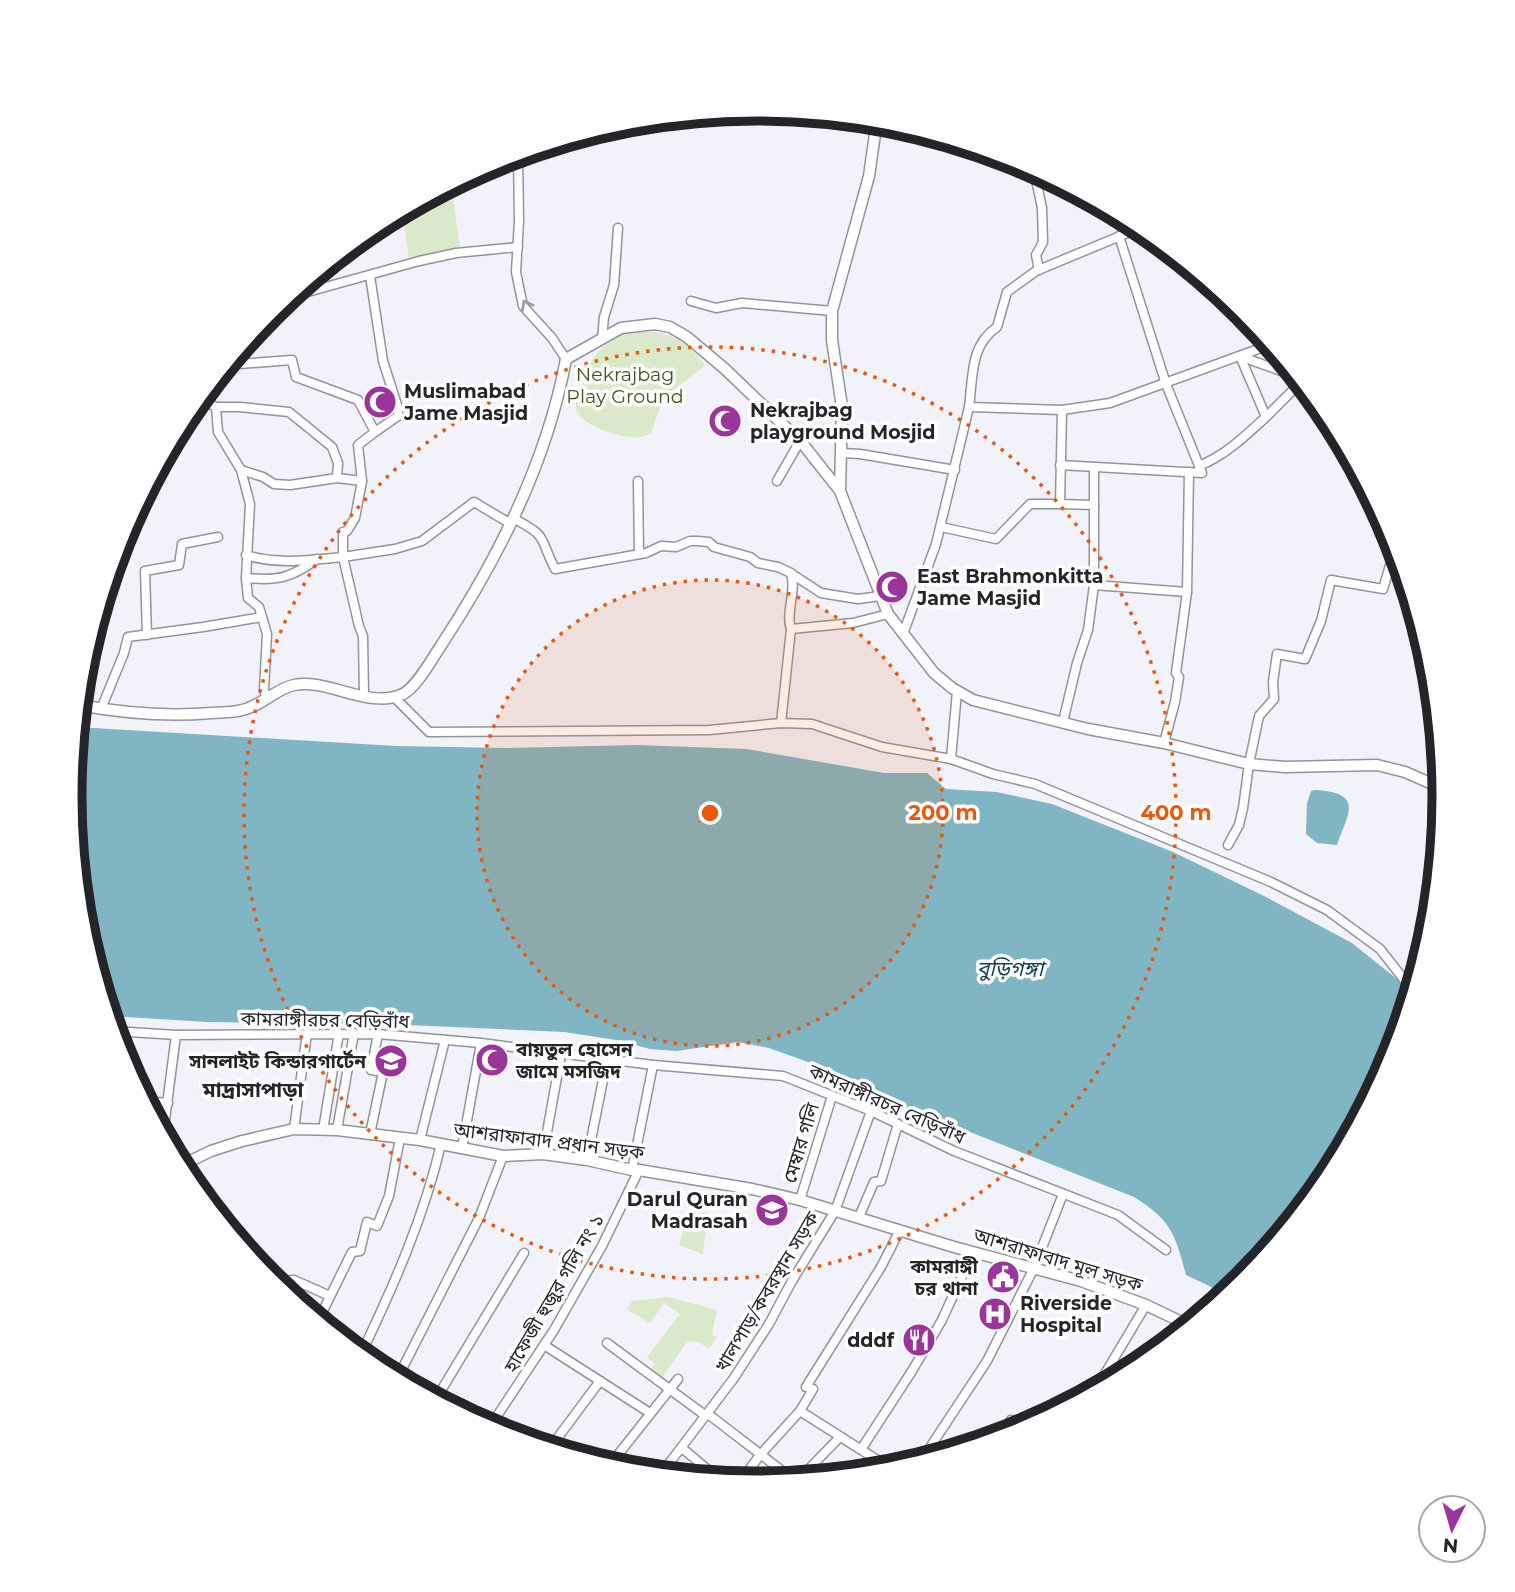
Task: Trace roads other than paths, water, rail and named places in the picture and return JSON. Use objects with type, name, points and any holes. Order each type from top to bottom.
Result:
[{"type":"street","points":[[840,491],[842,407],[832,340],[832,311],[869,176],[875,132]]},
{"type":"street","points":[[88,707],[161,715],[241,711],[259,705],[280,690],[298,684],[364,696],[394,697],[407,692],[432,659],[492,562],[526,491],[561,388],[566,359],[552,338],[523,306],[516,272],[518,165]]},
{"type":"street","points":[[1036,181],[1042,208],[1044,242],[1037,256],[1039,270]]},
{"type":"street","points":[[602,339],[604,317],[614,285],[618,228]]},
{"type":"street","points":[[903,634],[941,527],[969,407],[974,356],[987,334],[997,327],[1007,292],[1039,270],[1129,232]]},
{"type":"street","points":[[1060,465],[1202,473],[1166,384],[1119,236]]},
{"type":"street","points":[[308,292],[456,253],[518,247]]},
{"type":"street","points":[[364,696],[366,675],[362,655],[363,636],[342,557],[343,532],[347,531],[355,518],[362,481],[358,445],[398,416],[398,408],[383,361],[370,276]]},
{"type":"street","points":[[691,301],[716,308],[742,303],[832,311]]},
{"type":"street","points":[[566,359],[621,328],[655,324],[670,327],[687,337],[725,369],[800,441],[840,491],[888,614],[934,673],[973,700],[1249,764],[1285,767],[1377,765],[1405,772],[1432,784]]},
{"type":"street","points":[[969,407],[1062,410],[1110,403],[1262,348]]},
{"type":"street","points":[[1240,356],[1282,372]]},
{"type":"street","points":[[1240,356],[1266,417]]},
{"type":"street","points":[[239,364],[292,360],[296,377],[358,400],[375,432]]},
{"type":"street","points":[[1199,466],[1218,458],[1266,417],[1294,387]]},
{"type":"street","points":[[208,404],[289,412],[332,447],[338,463],[337,478]]},
{"type":"street","points":[[216,407],[218,432],[241,470],[250,504],[246,578],[248,598],[257,604],[267,634],[264,690],[267,698]]},
{"type":"street","points":[[1060,504],[1062,410]]},
{"type":"street","points":[[777,481],[800,441]]},
{"type":"street","points":[[842,453],[955,470]]},
{"type":"street","points":[[1063,722],[1088,630],[1094,586],[1094,467]]},
{"type":"street","points":[[241,470],[263,477],[274,484],[290,485],[337,478],[362,481]]},
{"type":"street","points":[[1164,743],[1179,677],[1176,673],[1186,592],[1189,472]]},
{"type":"street","points":[[638,481],[639,554]]},
{"type":"street","points":[[246,555],[262,560],[317,559],[395,550],[422,541],[474,502],[537,531],[542,536],[555,569],[639,554],[661,546],[676,547],[690,541],[706,541],[714,547],[750,557],[758,564],[778,567],[821,593],[858,599],[880,596]]},
{"type":"street","points":[[941,527],[996,539],[1030,504],[1094,505]]},
{"type":"street","points":[[147,635],[145,571],[179,565],[182,544],[218,537]]},
{"type":"street","points":[[246,578],[277,580],[299,572],[317,559]]},
{"type":"street","points":[[1228,845],[1238,825],[1259,716],[1275,699],[1273,682],[1277,654],[1305,659],[1321,621],[1331,580],[1383,589],[1391,563]]},
{"type":"street","points":[[781,723],[794,584],[791,573]]},
{"type":"street","points":[[1094,586],[1186,592]]},
{"type":"street","points":[[791,629],[853,623],[888,614]]},
{"type":"street","points":[[101,709],[124,653],[127,638],[262,617]]},
{"type":"street","points":[[951,759],[957,691]]},
{"type":"street","points":[[394,697],[429,732],[709,730],[781,723],[812,724],[882,747],[951,759],[993,774],[1035,784],[1294,893],[1327,910],[1380,949],[1406,983]]},
{"type":"street","name":"কামরাঙ্গীরচর বেড়িবাঁধ","points":[[125,1032],[176,1035],[378,1034],[481,1043],[653,1065],[783,1076],[871,1111],[954,1151],[1118,1215],[1167,1250]]},
{"type":"street","points":[[323,1130],[340,1033]]},
{"type":"street","points":[[337,1130],[354,1033]]},
{"type":"street","points":[[294,1129],[307,1034]]},
{"type":"street","points":[[370,1134],[383,1072],[371,1070],[378,1034]]},
{"type":"street","points":[[166,1120],[176,1035]]},
{"type":"street","points":[[420,1140],[445,1040]]},
{"type":"street","points":[[462,1148],[481,1043]]},
{"type":"street","points":[[542,1154],[561,1055]]},
{"type":"street","points":[[587,1160],[607,1060]]},
{"type":"street","name":"হাফেজী হুজুর গলি নং ১","points":[[495,1418],[544,1345],[602,1246],[636,1170],[653,1065]]},
{"type":"street","name":"মেম্বার গলি","points":[[800,1200],[832,1096]]},
{"type":"street","points":[[156,1102],[169,1103]]},
{"type":"street","name":"খালপাড়/কবরস্থান সড়ক","points":[[668,1465],[707,1415],[769,1324],[835,1211],[871,1111]]},
{"type":"street","points":[[859,1217],[874,1182],[881,1181],[898,1124]]},
{"type":"street","name":"আশরাফাবাদ প্রধান সড়ক","points":[[190,1161],[242,1141],[294,1129],[337,1130],[420,1140],[503,1156],[542,1154],[587,1160],[752,1189],[800,1200],[954,1247]]},
{"type":"street","points":[[322,1312],[352,1252],[360,1251],[367,1222],[377,1226],[389,1196],[400,1138]]},
{"type":"street","points":[[369,1348],[432,1181],[441,1144]]},
{"type":"street","points":[[402,1370],[478,1218],[503,1156]]},
{"type":"street","points":[[929,1449],[987,1361],[1034,1268],[1063,1194]]},
{"type":"street","points":[[748,1471],[800,1411],[813,1390],[806,1387],[881,1267],[900,1230]]},
{"type":"street","name":"আশরাফাবাদ মূল সড়ক","points":[[954,1247],[1081,1281],[1146,1305],[1181,1322]]},
{"type":"street","points":[[862,1448],[942,1320],[973,1252]]},
{"type":"street","points":[[442,1393],[524,1253]]},
{"type":"street","points":[[290,1282],[294,1280],[330,1296]]},
{"type":"street","points":[[1105,1375],[1146,1305]]},
{"type":"street","points":[[607,1343],[760,1455],[788,1470]]},
{"type":"street","points":[[544,1345],[596,1378],[654,1407]]},
{"type":"street","points":[[555,1440],[596,1378]]},
{"type":"street","points":[[617,1456],[678,1379]]},
{"type":"street","points":[[800,1411],[878,1460]]},
{"type":"street","points":[[810,1469],[840,1437]]},
{"type":"street","points":[[682,1448],[707,1469]]},
{"type":"water","name":"বুড়িগঙ্গা","points":[[86,728],[396,746],[507,748],[635,745],[747,749],[884,773],[927,773],[946,789],[997,792],[1052,804],[1173,852],[1352,943],[1405,986],[1381,1054],[1342,1134],[1293,1207],[1265,1241],[1217,1290],[1186,1275],[1175,1239],[1164,1221],[1134,1197],[841,1081],[808,1062],[769,1048],[738,1042],[676,1051],[650,1049],[616,1040],[564,1032],[407,1025],[208,1022],[119,1017],[105,971],[88,884],[82,796]]},
{"type":"water","points":[[1311,791],[1341,795],[1347,800],[1348,814],[1337,845],[1317,843],[1306,834],[1307,803]]},
{"type":"place","name":"Muslimabad Jame Masjid","points":[[380,402]]},
{"type":"place","name":"Nekrajbag playground Mosjid","points":[[725,421]]},
{"type":"place","name":"East Brahmonkitta Jame Masjid","points":[[892,587]]},
{"type":"place","name":"বায়তুল হোসেন জামে মসজিদ","points":[[492,1060]]},
{"type":"place","name":"সানলাইট কিন্ডারগার্টেন","points":[[391,1061]]},
{"type":"place","name":"Darul Quran Madrasah","points":[[772,1210]]},
{"type":"place","name":"কামরাঙ্গী চর থানা","points":[[1003,1277]]},
{"type":"place","name":"Riverside Hospital","points":[[995,1314]]},
{"type":"place","name":"dddf","points":[[919,1340]]},
{"type":"district","name":"মাদ্রাসাপাড়া","points":[[253,1089]]},
{"type":"park label","name":"Nekrajbag Play Ground","points":[[625,385]]}]
